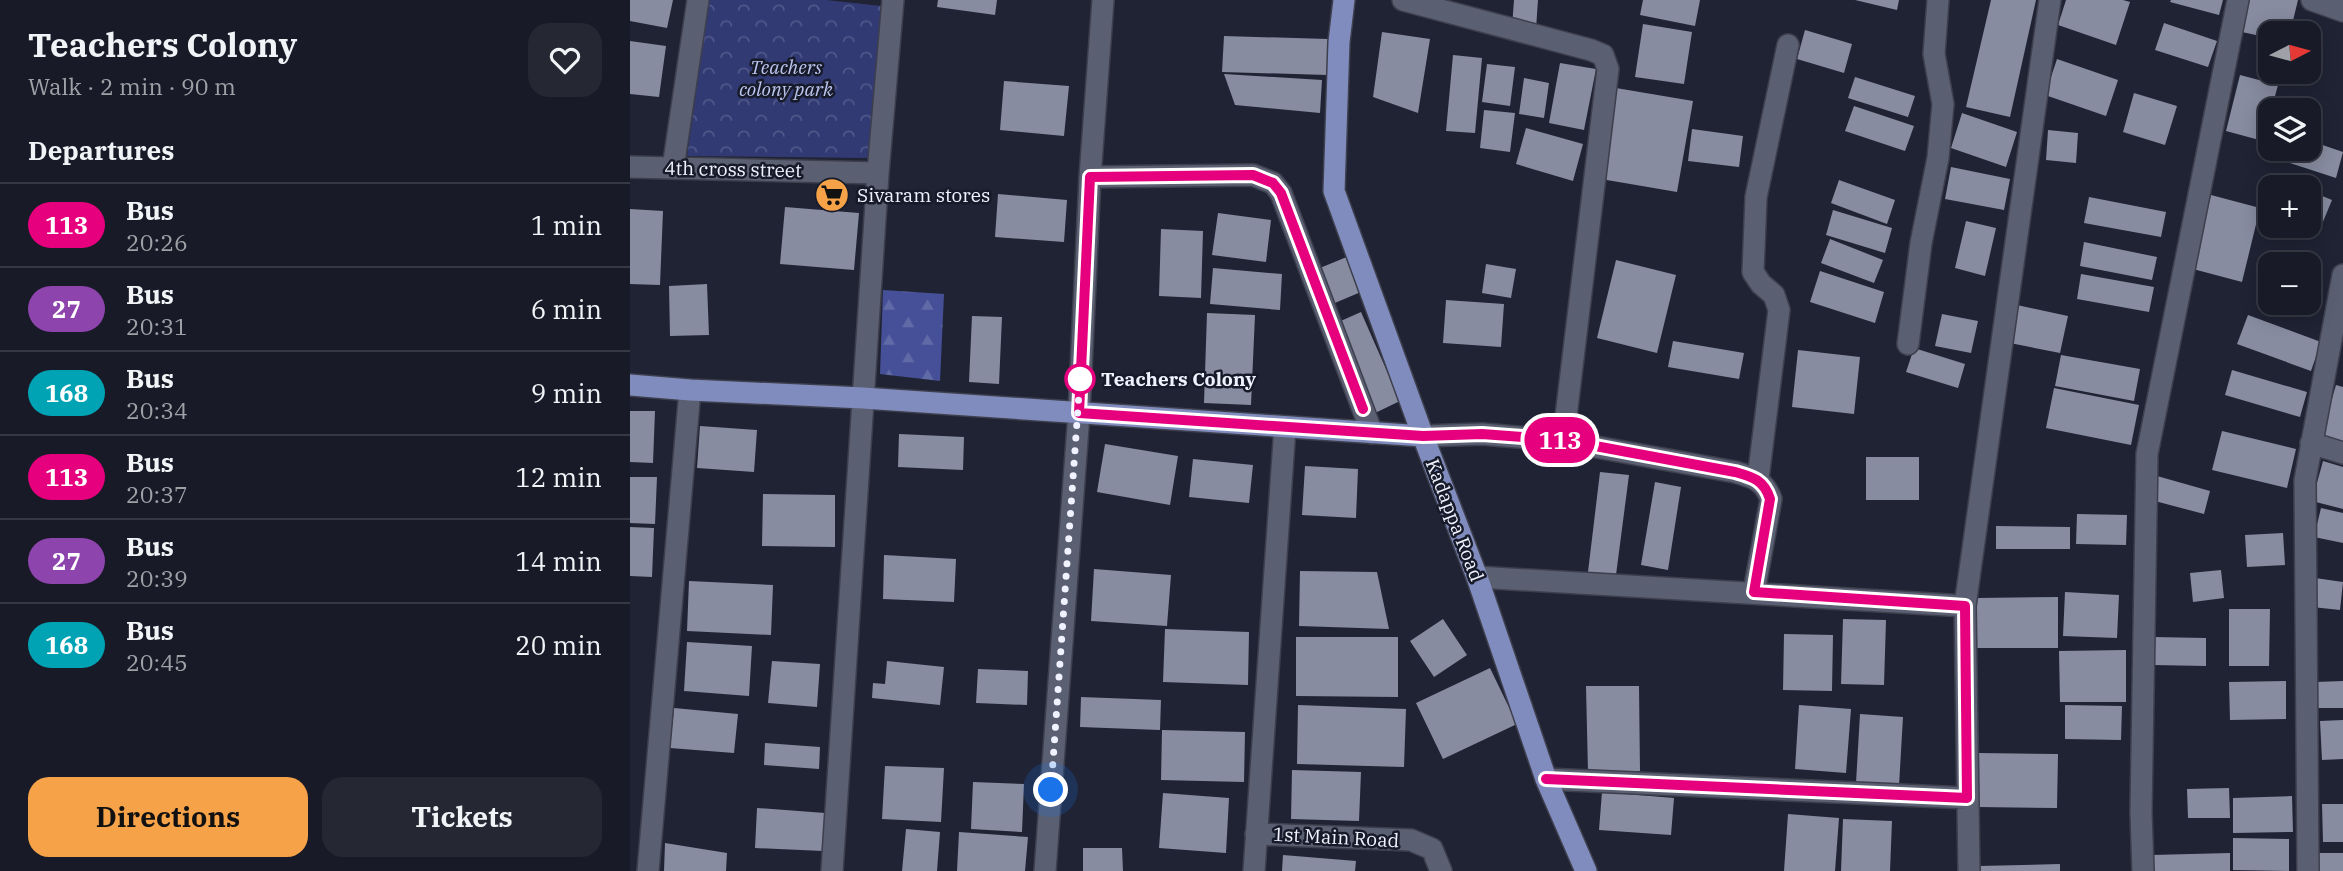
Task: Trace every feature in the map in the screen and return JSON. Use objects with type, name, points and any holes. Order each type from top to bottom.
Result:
[{"type":"main road","name":"Kadappa Road","points":[[1344,0],[1339,43],[1334,191],[1477,576],[1546,779],[1586,871]]},
{"type":"main road","points":[[630,385],[1423,436]]},
{"type":"street","points":[[673,168],[698,0]]},
{"type":"street","points":[[832,871],[877,173],[893,0]]},
{"type":"street","points":[[1045,871],[1079,413],[1090,177],[1103,0]]},
{"type":"street","points":[[1403,0],[1603,55],[1608,69],[1563,440]]},
{"type":"street","points":[[1908,344],[1921,243],[1938,158],[1943,104],[1934,54],[1938,0]]},
{"type":"street","points":[[1969,871],[1965,606],[2050,0]]},
{"type":"street","points":[[2143,871],[2141,812],[2147,454],[2238,0]]},
{"type":"street","points":[[2312,0],[2343,11]]},
{"type":"street","points":[[1758,479],[1779,310],[1774,295],[1761,284],[1753,272],[1756,197],[1788,45]]},
{"type":"street","name":"4th cross street","points":[[630,167],[877,173]]},
{"type":"street","points":[[1090,177],[1253,175],[1273,183],[1281,193],[1372,433]]},
{"type":"street","points":[[2308,871],[2305,480],[2343,275]]},
{"type":"street","points":[[648,871],[690,390]]},
{"type":"street","points":[[1254,871],[1285,427]]},
{"type":"street","points":[[1423,436],[1482,434],[1563,440],[1735,472],[1758,479],[1768,490],[1770,499],[1754,592]]},
{"type":"street","points":[[2311,443],[2343,453]]},
{"type":"street","points":[[1477,576],[1965,606]]},
{"type":"street","points":[[1546,779],[1967,798]]},
{"type":"street","name":"1st Main Road","points":[[1256,834],[1411,841],[1432,849],[1441,871]]},
{"type":"green space","name":"Teachers colony park","points":[[709,0],[826,0],[881,6],[868,158],[687,156]]},
{"type":"green space","points":[[883,290],[944,294],[940,381],[880,374]]},
{"type":"building","points":[[630,0],[673,0],[667,28],[630,21]]},
{"type":"building","points":[[938,0],[997,0],[995,15],[937,7]]},
{"type":"building","points":[[1514,0],[1538,0],[1536,29],[1512,27]]},
{"type":"building","points":[[1643,0],[1700,0],[1695,26],[1640,15]]},
{"type":"building","points":[[1855,0],[1899,0],[1897,10]]},
{"type":"building","points":[[1991,0],[2036,0],[2010,117],[1966,107]]},
{"type":"building","points":[[2066,0],[2130,2],[2116,45],[2058,25]]},
{"type":"building","points":[[2223,0],[2219,15],[2170,2]]},
{"type":"building","points":[[2249,0],[2298,0],[2293,21],[2258,21],[2258,35],[2242,32]]},
{"type":"building","points":[[2164,23],[2217,41],[2208,67],[2155,50]]},
{"type":"building","points":[[1643,24],[1692,32],[1684,84],[1635,77]]},
{"type":"building","points":[[1805,30],[1852,44],[1844,73],[1797,59]]},
{"type":"building","points":[[1382,32],[1430,39],[1418,113],[1373,97]]},
{"type":"building","points":[[1224,36],[1328,39],[1327,75],[1222,72]]},
{"type":"building","points":[[630,41],[666,46],[659,97],[630,94]]},
{"type":"building","points":[[1453,55],[1482,58],[1475,133],[1446,131]]},
{"type":"building","points":[[2057,59],[2118,80],[2106,116],[2045,95]]},
{"type":"building","points":[[1560,63],[1596,69],[1584,130],[1549,123]]},
{"type":"building","points":[[1487,64],[1515,67],[1510,106],[1482,102]]},
{"type":"building","points":[[1224,74],[1322,80],[1320,113],[1235,105]]},
{"type":"building","points":[[2240,75],[2258,80],[2258,84],[2278,85],[2275,98],[2258,98],[2258,140],[2226,131]]},
{"type":"building","points":[[1855,77],[1915,96],[1908,117],[1848,98]]},
{"type":"building","points":[[1524,78],[1549,83],[1544,118],[1519,114]]},
{"type":"building","points":[[1004,81],[1069,86],[1064,136],[1000,130]]},
{"type":"building","points":[[1616,88],[1693,101],[1677,192],[1601,179]]},
{"type":"building","points":[[2134,93],[2177,106],[2165,145],[2123,132]]},
{"type":"building","points":[[1854,106],[1914,126],[1905,151],[1845,131]]},
{"type":"building","points":[[1484,110],[1515,113],[1510,152],[1480,148]]},
{"type":"building","points":[[1962,113],[2017,132],[2006,167],[1951,148]]},
{"type":"building","points":[[1526,128],[1583,144],[1573,181],[1516,164]]},
{"type":"building","points":[[1692,129],[1743,136],[1739,167],[1688,161]]},
{"type":"building","points":[[2048,130],[2078,133],[2076,163],[2046,160]]},
{"type":"building","points":[[2321,144],[2343,152],[2336,178],[2283,161],[2321,161]]},
{"type":"building","points":[[1951,167],[2010,179],[2004,210],[1945,199]]},
{"type":"building","points":[[1839,180],[1895,200],[1887,224],[1831,203]]},
{"type":"building","points":[[998,194],[1067,200],[1064,242],[995,237]]},
{"type":"building","points":[[2211,195],[2258,207],[2242,282],[2193,269]]},
{"type":"building","points":[[2321,195],[2332,200],[2321,227]]},
{"type":"building","points":[[2089,197],[2166,212],[2161,237],[2084,223]]},
{"type":"building","points":[[785,207],[859,213],[854,270],[780,264]]},
{"type":"building","points":[[630,209],[663,211],[660,285],[630,284]]},
{"type":"building","points":[[1833,210],[1892,228],[1885,253],[1826,235]]},
{"type":"building","points":[[1218,213],[1271,220],[1266,262],[1212,255]]},
{"type":"building","points":[[1966,221],[1996,228],[1985,276],[1955,268]]},
{"type":"building","points":[[1161,229],[1203,231],[1201,298],[1159,296]]},
{"type":"building","points":[[1830,239],[1883,260],[1874,283],[1821,263]]},
{"type":"building","points":[[2084,242],[2157,257],[2152,280],[2080,266]]},
{"type":"building","points":[[1354,254],[1368,289],[1330,305],[1315,270]]},
{"type":"building","points":[[1616,260],[1676,275],[1657,353],[1597,338]]},
{"type":"building","points":[[1486,264],[1516,269],[1511,298],[1482,293]]},
{"type":"building","points":[[1213,268],[1282,274],[1280,310],[1210,304]]},
{"type":"building","points":[[1820,271],[1884,292],[1875,323],[1810,302]]},
{"type":"building","points":[[2081,274],[2154,287],[2149,312],[2077,299]]},
{"type":"building","points":[[707,284],[709,335],[670,336],[669,286]]},
{"type":"building","points":[[1446,300],[1504,304],[1501,347],[1443,343]]},
{"type":"building","points":[[2017,305],[2068,316],[2060,353],[2010,343]]},
{"type":"building","points":[[1361,312],[1400,401],[1373,414],[1334,324]]},
{"type":"building","points":[[1207,313],[1255,315],[1251,405],[1204,403]]},
{"type":"building","points":[[1942,314],[1978,321],[1971,353],[1935,346]]},
{"type":"building","points":[[2248,315],[2321,342],[2311,371],[2237,344]]},
{"type":"building","points":[[972,316],[1002,317],[999,384],[969,382]]},
{"type":"building","points":[[1673,341],[1744,353],[1739,379],[1668,367]]},
{"type":"building","points":[[1914,348],[1965,364],[1958,388],[1906,372]]},
{"type":"building","points":[[1798,350],[1860,357],[1854,414],[1792,407]]},
{"type":"building","points":[[2061,355],[2140,369],[2134,401],[2055,386]]},
{"type":"building","points":[[2232,370],[2307,392],[2300,417],[2225,395]]},
{"type":"building","points":[[2336,385],[2343,387],[2343,442],[2321,436]]},
{"type":"building","points":[[2054,388],[2139,405],[2131,445],[2046,428]]},
{"type":"building","points":[[630,411],[655,411],[653,463],[630,462]]},
{"type":"building","points":[[700,426],[757,430],[754,472],[697,468]]},
{"type":"building","points":[[2222,431],[2296,449],[2287,488],[2212,470]]},
{"type":"building","points":[[899,434],[964,437],[963,470],[898,467]]},
{"type":"building","points":[[1105,444],[1178,456],[1170,505],[1097,492]]},
{"type":"building","points":[[1866,457],[1919,457],[1919,500],[1866,500]]},
{"type":"building","points":[[1193,459],[1253,465],[1249,503],[1189,497]]},
{"type":"building","points":[[2323,461],[2343,467],[2343,509],[2312,501]]},
{"type":"building","points":[[1305,466],[1358,469],[1356,518],[1302,515]]},
{"type":"building","points":[[1600,472],[1629,475],[1616,575],[1588,572]]},
{"type":"building","points":[[2157,476],[2210,491],[2204,514],[2151,500]]},
{"type":"building","points":[[630,477],[657,477],[655,524],[630,523]]},
{"type":"building","points":[[1655,482],[1681,487],[1668,570],[1641,565]]},
{"type":"building","points":[[763,494],[835,495],[835,547],[762,546]]},
{"type":"building","points":[[2321,508],[2343,513],[2343,543],[2314,537]]},
{"type":"building","points":[[2077,514],[2127,515],[2126,545],[2076,544]]},
{"type":"building","points":[[1996,526],[2070,527],[2070,549],[1996,549]]},
{"type":"building","points":[[630,527],[654,528],[652,577],[630,576]]},
{"type":"building","points":[[2283,533],[2285,565],[2247,567],[2245,535]]},
{"type":"building","points":[[884,555],[956,559],[954,602],[883,599]]},
{"type":"building","points":[[1094,569],[1171,575],[1167,626],[1091,621]]},
{"type":"building","points":[[2221,570],[2224,598],[2193,602],[2190,573]]},
{"type":"building","points":[[1300,571],[1377,572],[1389,629],[1299,626]]},
{"type":"building","points":[[2315,578],[2343,582],[2340,610],[2312,607]]},
{"type":"building","points":[[689,581],[773,585],[771,635],[687,631]]},
{"type":"building","points":[[2065,592],[2119,595],[2117,638],[2063,636]]},
{"type":"building","points":[[2058,597],[2058,648],[1977,648],[1977,598]]},
{"type":"building","points":[[2229,609],[2270,609],[2269,666],[2229,666]]},
{"type":"building","points":[[1443,619],[1467,655],[1434,677],[1410,641]]},
{"type":"building","points":[[1843,619],[1886,620],[1884,685],[1841,684]]},
{"type":"building","points":[[1165,629],[1249,632],[1248,685],[1163,682]]},
{"type":"building","points":[[1784,634],[1833,635],[1832,691],[1783,690]]},
{"type":"building","points":[[1296,637],[1398,637],[1398,697],[1296,696]]},
{"type":"building","points":[[2153,637],[2206,638],[2206,666],[2153,665]]},
{"type":"building","points":[[687,642],[752,646],[749,696],[684,691]]},
{"type":"building","points":[[2126,650],[2126,702],[2060,702],[2059,651]]},
{"type":"building","points":[[772,661],[820,664],[817,707],[768,703]]},
{"type":"building","points":[[887,661],[944,667],[940,705],[872,698],[873,683],[885,684]]},
{"type":"building","points":[[1490,668],[1517,724],[1443,759],[1416,703]]},
{"type":"building","points":[[978,669],[1028,671],[1027,705],[976,703]]},
{"type":"building","points":[[2286,681],[2286,719],[2230,720],[2229,682]]},
{"type":"building","points":[[2343,681],[2343,708],[2315,708],[2315,682]]},
{"type":"building","points":[[1586,686],[1639,686],[1640,771],[1588,772]]},
{"type":"building","points":[[1081,697],[1161,700],[1160,730],[1080,727]]},
{"type":"building","points":[[1298,705],[1406,709],[1404,767],[1297,764]]},
{"type":"building","points":[[1799,705],[1851,709],[1846,773],[1795,769]]},
{"type":"building","points":[[2065,705],[2122,706],[2121,740],[2065,739]]},
{"type":"building","points":[[674,708],[738,714],[734,753],[670,748]]},
{"type":"building","points":[[1860,714],[1903,717],[1899,786],[1856,783]]},
{"type":"building","points":[[2343,720],[2343,759],[2322,760],[2320,721]]},
{"type":"building","points":[[1162,730],[1245,732],[1244,782],[1161,780]]},
{"type":"building","points":[[765,743],[820,747],[819,769],[764,765]]},
{"type":"building","points":[[1978,753],[2058,754],[2057,808],[1977,807]]},
{"type":"building","points":[[885,766],[944,768],[941,822],[882,819]]},
{"type":"building","points":[[1292,770],[1361,772],[1359,821],[1291,819]]},
{"type":"building","points":[[973,782],[1024,784],[1022,832],[971,829]]},
{"type":"building","points":[[2229,788],[2230,818],[2188,818],[2187,789]]},
{"type":"building","points":[[1602,792],[1674,798],[1671,835],[1599,830]]},
{"type":"building","points":[[1163,793],[1229,798],[1226,853],[1159,848]]},
{"type":"building","points":[[2292,796],[2293,832],[2233,833],[2233,798]]},
{"type":"building","points":[[2322,804],[2343,804],[2343,842],[2323,842]]},
{"type":"building","points":[[757,808],[825,813],[823,851],[755,848]]},
{"type":"building","points":[[1788,814],[1839,818],[1835,871],[1784,871]]},
{"type":"building","points":[[1843,819],[1892,821],[1890,871],[1841,871]]},
{"type":"building","points":[[906,829],[940,832],[937,871],[902,871]]},
{"type":"building","points":[[959,832],[1028,837],[1025,871],[957,871]]},
{"type":"building","points":[[2233,838],[2289,839],[2289,871],[2233,870]]},
{"type":"building","points":[[665,843],[727,853],[726,871],[664,871]]},
{"type":"building","points":[[1083,848],[1122,848],[1123,871],[1083,871]]},
{"type":"building","points":[[2230,853],[2230,871],[2153,871],[2152,855]]},
{"type":"building","points":[[2319,853],[2343,853],[2343,871],[2319,871]]},
{"type":"building","points":[[1283,855],[1356,861],[1355,871],[1282,871]]},
{"type":"building","points":[[2060,864],[2060,871],[1980,871],[1979,866]]},
{"type":"bus line","name":"113","points":[[1363,409],[1281,193],[1273,183],[1253,175],[1090,177],[1079,413],[1423,436],[1482,434],[1563,440],[1735,472],[1758,479],[1768,490],[1770,499],[1754,592],[1965,606],[1967,798],[1546,779]]},
{"type":"place","name":"Sivaram stores","points":[[832,195]]},
{"type":"place","name":"Teachers Colony","points":[[1080,379]]},
{"type":"route","points":[[1051,790],[1080,379]]}]
